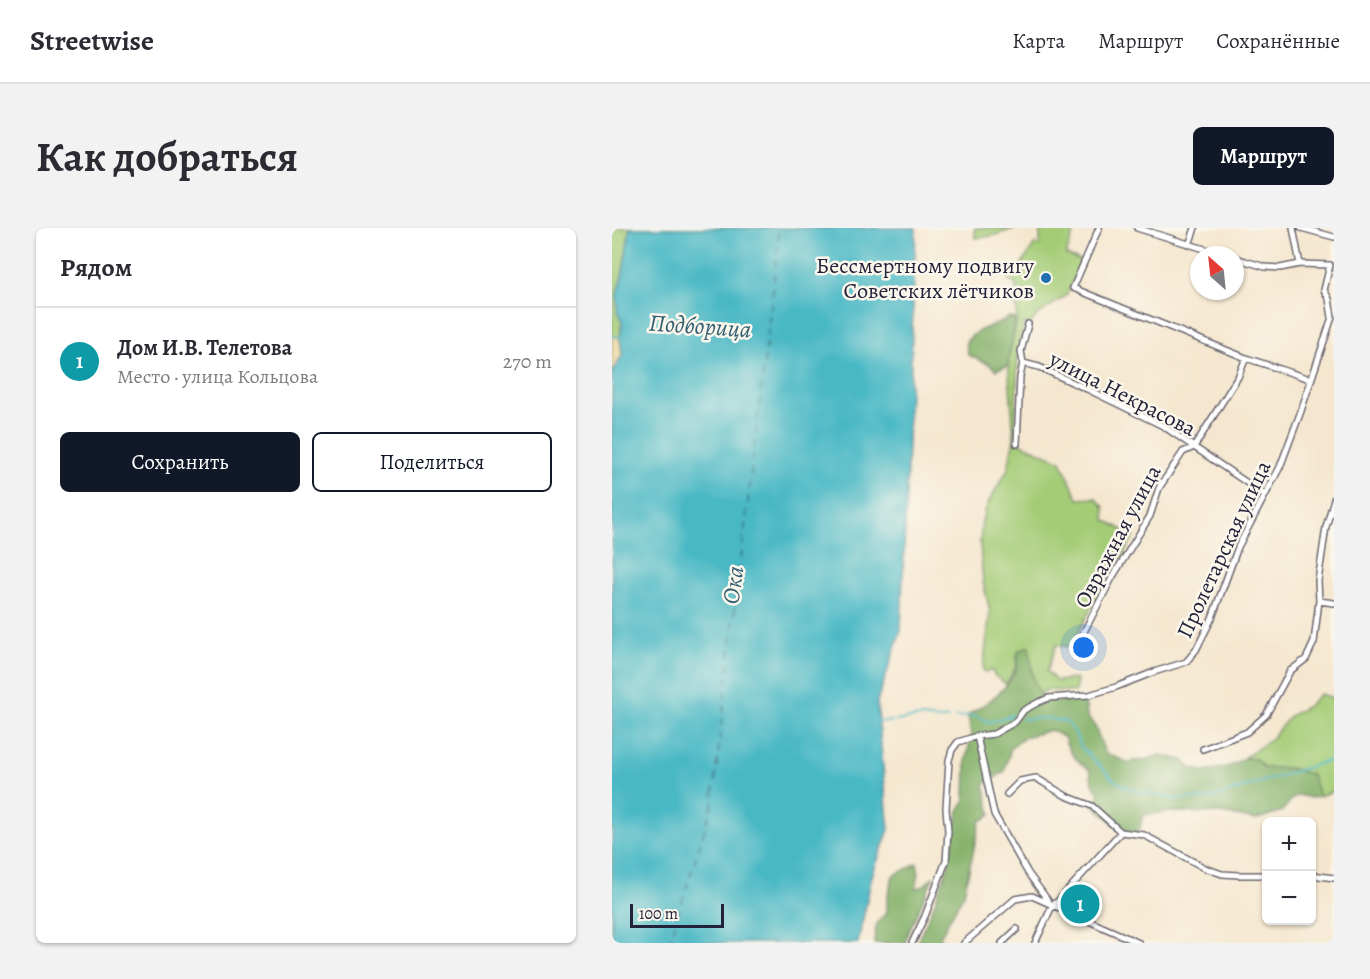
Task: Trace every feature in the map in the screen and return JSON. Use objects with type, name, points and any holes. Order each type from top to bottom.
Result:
[{"type":"street","points":[[1098,228],[1073,288],[1246,357],[1310,379]]},
{"type":"street","points":[[1137,228],[1192,246]]},
{"type":"street","points":[[1189,245],[1195,228]]},
{"type":"street","points":[[1293,228],[1300,264]]},
{"type":"street","points":[[1301,228],[1334,237]]},
{"type":"street","points":[[1244,261],[1265,267],[1280,268],[1300,264],[1332,263],[1324,290],[1333,317]]},
{"type":"street","name":"Пролетарская улица","points":[[912,943],[946,861],[949,760],[952,750],[958,742],[994,734],[1015,722],[1023,710],[1050,698],[1089,695],[1186,662],[1196,650],[1212,618],[1238,547],[1280,467],[1333,317]]},
{"type":"street","points":[[1017,444],[1020,377],[1023,363],[1021,351],[1028,324]]},
{"type":"street","name":"Овражная улица","points":[[1077,647],[1112,578],[1150,516],[1159,488],[1183,452],[1194,447],[1238,377],[1246,357]]},
{"type":"street","name":"улица Некрасова","points":[[1023,363],[1039,367],[1163,426],[1265,495]]},
{"type":"street","points":[[1203,749],[1247,732],[1266,715],[1290,671],[1306,659],[1314,642],[1319,601],[1318,581],[1326,527],[1334,499]]},
{"type":"street","points":[[1319,601],[1334,603]]},
{"type":"street","points":[[977,736],[994,814],[1028,873],[1051,903]]},
{"type":"street","points":[[1007,794],[1020,781],[1036,778],[1066,796],[1092,806],[1121,832],[1144,835],[1205,868],[1222,874],[1262,875]]},
{"type":"street","points":[[1051,903],[1057,902],[1121,832]]},
{"type":"street","points":[[1316,875],[1334,878]]},
{"type":"street","points":[[964,943],[1015,899],[1032,896],[1139,943]]},
{"type":"street","points":[[1035,943],[1051,903]]},
{"type":"street","points":[[1002,943],[1017,929]]},
{"type":"green space","points":[[612,228],[630,228],[617,293],[617,312],[622,322],[620,338],[612,336]]},
{"type":"green space","points":[[975,228],[1017,228],[992,236],[975,238]]},
{"type":"green space","points":[[1040,228],[1075,228],[1066,255],[1081,261],[1067,295],[1036,316],[1030,325],[1024,323],[1018,350],[1015,441],[1061,461],[1078,499],[1096,498],[1104,507],[1105,520],[1134,536],[1070,647],[1056,645],[1047,671],[1056,681],[1077,679],[1075,692],[1047,690],[1040,694],[1034,684],[1032,667],[1018,652],[1016,667],[1006,684],[992,671],[983,670],[990,612],[983,582],[980,544],[982,521],[988,503],[1008,469],[1014,438],[1008,360],[1017,321],[1016,284],[1009,281],[1009,271],[1021,265],[1035,244],[1040,245]]},
{"type":"green space","points":[[1009,317],[1015,319],[1008,366],[996,370],[989,364],[968,355],[966,342],[970,337]]},
{"type":"green space","points":[[1029,646],[1034,680],[1044,699],[1082,700],[1105,753],[1127,762],[1160,755],[1183,760],[1191,768],[1204,772],[1230,766],[1244,758],[1256,759],[1264,768],[1288,768],[1312,775],[1319,796],[1311,798],[1299,795],[1292,799],[1282,811],[1255,820],[1222,813],[1169,812],[1143,815],[1139,833],[1122,831],[1093,805],[1100,795],[1092,782],[1090,770],[1074,756],[1064,737],[1051,730],[1025,737],[1011,748],[1004,772],[984,784],[991,815],[980,821],[964,893],[940,937],[943,943],[917,943],[948,866],[958,812],[965,799],[966,761],[971,735],[968,715],[1004,688],[1014,674],[1018,651]]},
{"type":"green space","points":[[1320,694],[1334,698],[1334,791],[1319,796],[1311,779],[1299,770],[1264,768],[1256,759],[1244,758],[1270,740],[1291,715],[1308,706]]},
{"type":"green space","points":[[917,863],[919,873],[916,888],[922,887],[934,876],[905,943],[874,943],[876,926],[887,913],[887,899],[893,876]]},
{"type":"sand","points":[[612,336],[620,338],[622,355],[612,374]]},
{"type":"water","name":"Ока","points":[[630,228],[916,228],[901,631],[877,702],[889,830],[872,876],[858,943],[612,943],[612,374],[622,355],[620,338],[622,323],[617,312],[617,293]]},
{"type":"waterway","name":"Подборица","points":[[612,336],[621,338]]},
{"type":"waterway","points":[[955,717],[976,716],[989,722],[1013,715]]},
{"type":"waterway","points":[[878,722],[920,717],[948,718]]},
{"type":"waterway","points":[[1022,719],[1046,718],[1067,722],[1081,747],[1116,782],[1136,791],[1175,799],[1211,798],[1334,759]]},
{"type":"ferry route","points":[[669,943],[712,806],[778,245],[778,228]]},
{"type":"place","name":"Бессмертному подвигу Советских лётчиков","points":[[1046,278]]},
{"type":"place","name":"Дом И.В. Телетова","points":[[1080,904]]}]
